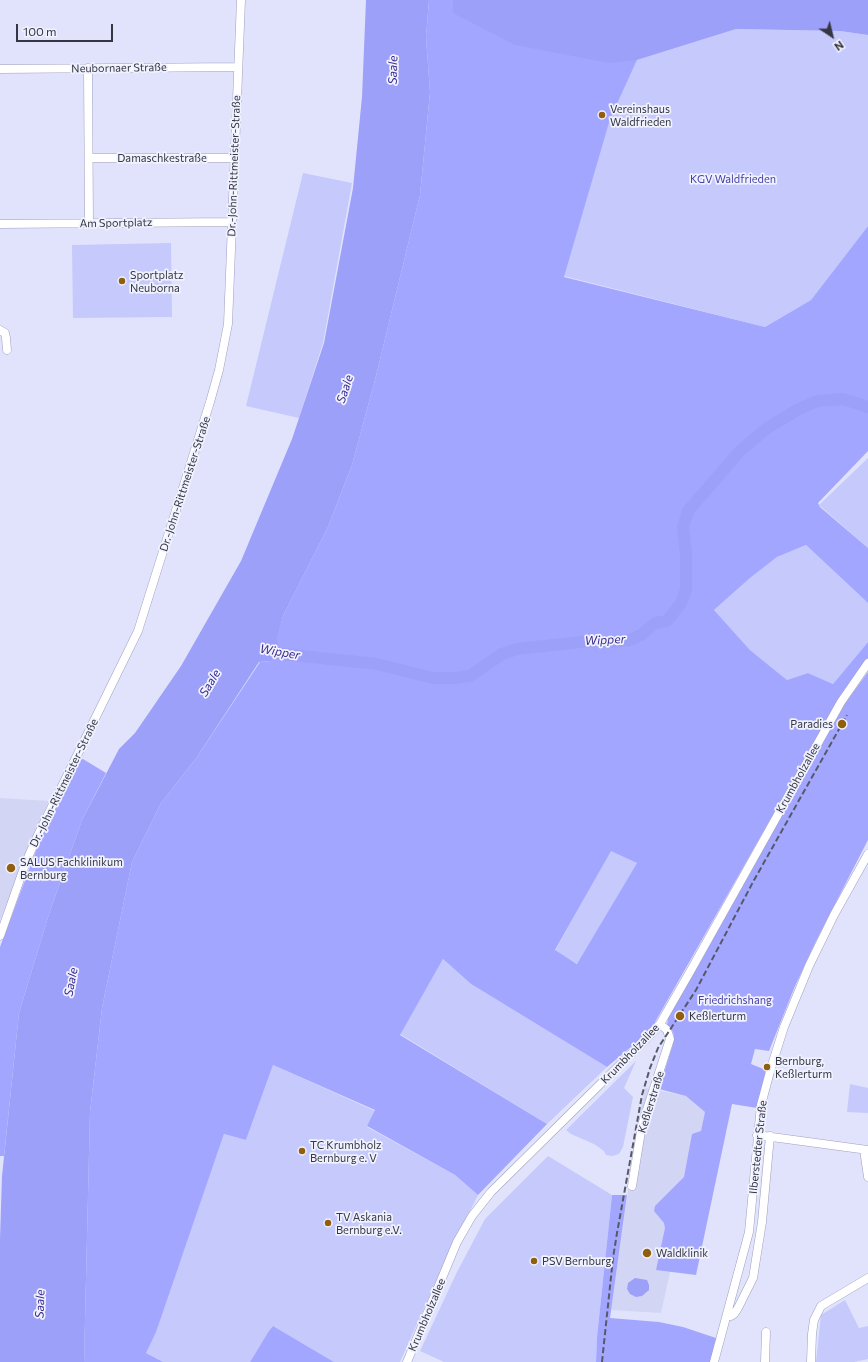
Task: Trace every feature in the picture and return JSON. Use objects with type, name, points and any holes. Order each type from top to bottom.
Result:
[{"type":"street","name":"Dr.-John-Rittmeister-Straße","points":[[0,936],[26,862],[37,837],[130,650],[140,624],[219,370],[228,324],[241,0]]},
{"type":"street","name":"Neubornaer Straße","points":[[0,69],[238,67]]},
{"type":"street","points":[[88,68],[89,224]]},
{"type":"street","name":"Damaschkestraße","points":[[89,158],[234,158]]},
{"type":"street","name":"Am Sportplatz","points":[[0,224],[232,222]]},
{"type":"street","points":[[0,330],[5,333],[7,350]]},
{"type":"street","name":"Krumbholzallee","points":[[408,1362],[457,1242],[466,1224],[475,1211],[496,1188],[660,1024],[841,702],[868,663]]},
{"type":"street","name":"Ilberstedter Straße","points":[[714,1362],[749,1232],[761,1105],[771,1068],[784,1027],[818,945],[868,854]]},
{"type":"street","name":"Keßlerstraße","points":[[632,1186],[642,1126],[670,1044],[669,1032],[660,1024]]},
{"type":"street","points":[[757,1135],[866,1150],[868,1177]]},
{"type":"street","name":"Ilberstedter Straße","points":[[727,1316],[734,1314],[753,1278],[762,1222],[770,1136]]},
{"type":"street","points":[[810,1362],[814,1320],[821,1306],[868,1278]]},
{"type":"street","points":[[765,1362],[766,1332]]},
{"type":"shaded area","name":"SALUS Fachklinikum Bernburg","points":[[0,798],[49,801],[29,846],[0,920]]},
{"type":"shaded area","name":"Waldklinik","points":[[645,1088],[708,1100],[661,1313],[611,1310],[636,1135]]},
{"type":"green space","points":[[429,0],[453,0],[453,13],[626,60],[637,60],[610,119],[564,277],[765,327],[811,300],[868,226],[868,451],[818,503],[820,507],[868,548],[868,603],[806,545],[777,557],[750,578],[714,610],[750,650],[787,680],[808,673],[833,684],[868,642],[868,659],[841,695],[650,1031],[607,1067],[471,984],[443,959],[400,1035],[547,1124],[478,1195],[455,1175],[367,1126],[375,1110],[273,1065],[246,1140],[224,1134],[156,1332],[146,1353],[163,1362],[84,1362],[90,1112],[102,1008],[132,862],[161,803],[197,757],[260,662],[271,661],[283,616],[328,527],[352,465],[376,376],[420,195],[430,92],[426,37]],"holes":[[[611,851],[637,863],[577,964],[555,950]]]},
{"type":"green space","name":"KGV Waldfrieden","points":[[736,29],[840,31],[868,35],[868,226],[811,300],[765,327],[564,276],[609,119],[637,60]]},
{"type":"green space","points":[[303,173],[352,183],[323,343],[299,418],[246,406]]},
{"type":"green space","name":"Sportplatz Neuborna","points":[[171,243],[172,317],[73,318],[72,245]]},
{"type":"green space","points":[[868,458],[868,548],[819,505]]},
{"type":"green space","points":[[806,545],[868,603],[868,642],[833,684],[808,673],[787,680],[750,650],[714,610],[750,578],[777,557]]},
{"type":"green space","name":"Friedrichshang","points":[[868,672],[868,840],[816,941],[795,986],[769,1051],[755,1049],[751,1064],[766,1070],[757,1108],[732,1104],[696,1275],[656,1270],[665,1228],[664,1223],[654,1211],[655,1206],[684,1177],[692,1134],[701,1131],[705,1112],[686,1096],[659,1089],[674,1037],[673,1032],[667,1025],[669,1013],[843,706]]},
{"type":"green space","points":[[78,756],[106,773],[82,820],[49,914],[19,1013],[4,1156],[0,1156],[0,947],[51,811]]},
{"type":"green space","points":[[611,850],[637,863],[578,964],[555,951]]},
{"type":"green space","points":[[443,959],[471,984],[607,1067],[547,1124],[400,1034]]},
{"type":"green space","points":[[636,1061],[624,1088],[633,1097],[623,1147],[619,1154],[612,1156],[606,1155],[604,1151],[594,1144],[571,1134],[566,1130]]},
{"type":"green space","name":"TV Askania Bernburg e.V.","points":[[273,1065],[375,1111],[367,1127],[455,1175],[478,1195],[446,1259],[400,1362],[334,1362],[273,1326],[250,1362],[163,1362],[146,1353],[184,1250],[224,1134],[246,1140]]},
{"type":"green space","points":[[850,1084],[868,1088],[868,1113],[847,1112]]},
{"type":"green space","name":"PSV Bernburg","points":[[548,1156],[612,1195],[597,1337],[596,1362],[444,1362],[420,1351],[456,1274],[485,1219]]},
{"type":"green space","points":[[612,1195],[627,1195],[610,1318],[659,1322],[683,1327],[719,1339],[711,1362],[596,1362],[597,1337]]},
{"type":"green space","points":[[845,1300],[859,1328],[868,1326],[868,1359],[854,1362],[816,1362],[821,1315]]},
{"type":"green space","points":[[273,1326],[334,1362],[250,1362]]},
{"type":"water","name":"Saale","points":[[366,0],[429,0],[426,37],[430,92],[420,195],[376,376],[352,465],[328,527],[283,616],[277,640],[280,652],[271,661],[259,662],[197,757],[161,803],[132,862],[102,1008],[90,1112],[84,1362],[0,1362],[0,1239],[2,1176],[19,1013],[49,914],[82,820],[119,749],[135,733],[181,666],[241,561],[292,439],[324,343],[353,188],[362,97]]},
{"type":"water","points":[[453,0],[868,0],[868,35],[840,31],[736,29],[637,60],[609,63],[515,45],[453,13]]},
{"type":"water","points":[[635,1278],[647,1280],[649,1285],[649,1290],[642,1296],[636,1297],[630,1294],[627,1289],[628,1283]]},
{"type":"waterway","name":"Wipper","points":[[263,650],[283,654],[377,664],[433,678],[455,678],[470,676],[502,654],[517,649],[590,641],[610,642],[630,640],[641,635],[655,623],[667,621],[681,603],[686,590],[686,553],[683,527],[688,511],[740,451],[767,428],[797,410],[817,401],[843,399],[868,407]]},
{"type":"railway","points":[[602,1362],[617,1233],[642,1095],[650,1068],[658,1048],[696,990],[753,882],[847,715]]},
{"type":"place","name":"Vereinshaus Waldfrieden","points":[[602,115]]},
{"type":"place","name":"Sportplatz Neuborna","points":[[122,281]]},
{"type":"place","name":"Paradies","points":[[842,724]]},
{"type":"place","name":"SALUS Fachklinikum Bernburg","points":[[11,868]]},
{"type":"place","name":"Keßlerturm","points":[[680,1016]]},
{"type":"place","name":"Bernburg, Keßlerturm","points":[[767,1067]]},
{"type":"place","name":"TC Krumbholz Bernburg e. V","points":[[302,1151]]},
{"type":"place","name":"TV Askania Bernburg e.V.","points":[[328,1223]]},
{"type":"place","name":"Waldklinik","points":[[647,1253]]},
{"type":"place","name":"PSV Bernburg","points":[[534,1261]]}]
